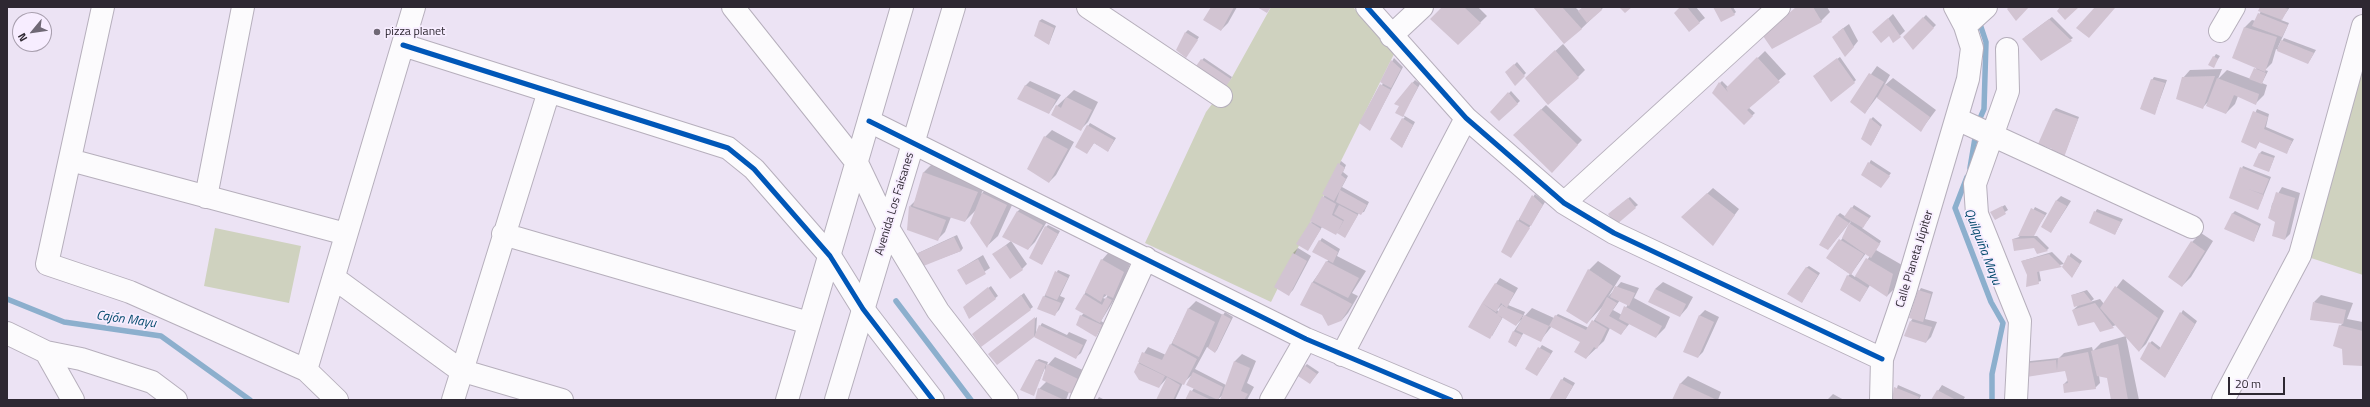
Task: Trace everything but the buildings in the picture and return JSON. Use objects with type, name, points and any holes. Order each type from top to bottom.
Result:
[{"type":"street","points":[[103,7],[47,264],[130,292],[306,370],[337,400]]},
{"type":"street","points":[[206,197],[243,7]]},
{"type":"street","points":[[306,370],[414,7]]},
{"type":"street","points":[[733,7],[857,163],[888,228],[938,311],[1007,400]]},
{"type":"street","points":[[787,400],[902,7]]},
{"type":"street","name":"Avenida Los Faisanes","points":[[836,400],[954,7]]},
{"type":"street","points":[[1088,7],[1221,96]]},
{"type":"street","points":[[1367,7],[1391,36],[1466,118],[1564,203],[1614,233],[1882,359]]},
{"type":"street","points":[[1391,36],[1422,7]]},
{"type":"street","points":[[1564,203],[1779,7]]},
{"type":"street","name":"Calle Planeta Júpiter","points":[[1881,400],[1882,359],[1905,292],[1968,79],[1972,48],[1965,26],[1955,7]]},
{"type":"street","points":[[1965,26],[1986,7]]},
{"type":"street","points":[[2220,32],[2234,7]]},
{"type":"street","points":[[2223,400],[2300,254],[2363,26]]},
{"type":"street","points":[[403,45],[728,148],[754,169],[830,256],[863,309],[933,400]]},
{"type":"street","points":[[2007,49],[2008,91],[1976,184],[1977,214],[2020,321],[2016,400]]},
{"type":"street","points":[[453,400],[460,370],[548,91]]},
{"type":"street","points":[[1342,355],[1466,118]]},
{"type":"street","points":[[1957,119],[2192,227]]},
{"type":"street","points":[[869,121],[914,142],[1306,339],[1451,400]]},
{"type":"street","points":[[70,160],[346,234]]},
{"type":"street","points":[[503,234],[809,323]]},
{"type":"street","points":[[1081,400],[1146,258]]},
{"type":"street","points":[[334,278],[460,370],[562,400]]},
{"type":"street","points":[[7,333],[46,352],[81,359],[152,382],[176,400]]},
{"type":"street","points":[[1271,400],[1306,339]]},
{"type":"street","points":[[46,352],[73,400]]},
{"type":"green space","points":[[1271,7],[1353,7],[1395,52],[1271,302],[1145,243],[1206,112],[1231,79]]},
{"type":"green space","points":[[2363,55],[2363,275],[2311,258]]},
{"type":"green space","points":[[215,228],[301,246],[289,303],[204,286]]},
{"type":"waterway","name":"Quilquiña Mayu","points":[[1978,123],[1984,109],[1986,42],[1979,21]]},
{"type":"waterway","name":"Quilquiña Mayu","points":[[1970,168],[1976,132]]},
{"type":"waterway","name":"Quilquiña Mayu","points":[[1967,177],[1955,208],[1991,302],[2003,323],[1992,374],[1992,400]]},
{"type":"waterway","name":"Cajón Mayu","points":[[7,299],[64,322],[161,336],[250,400]]},
{"type":"waterway","points":[[896,301],[971,400]]},
{"type":"cycle path","points":[[1367,7],[1466,118],[1564,203],[1614,233],[1882,359]]},
{"type":"cycle path","points":[[403,45],[728,148],[754,169],[830,256],[863,309],[933,400]]},
{"type":"cycle path","points":[[869,121],[1306,339],[1451,400]]},
{"type":"place","name":"pizza planet","points":[[377,32]]}]
